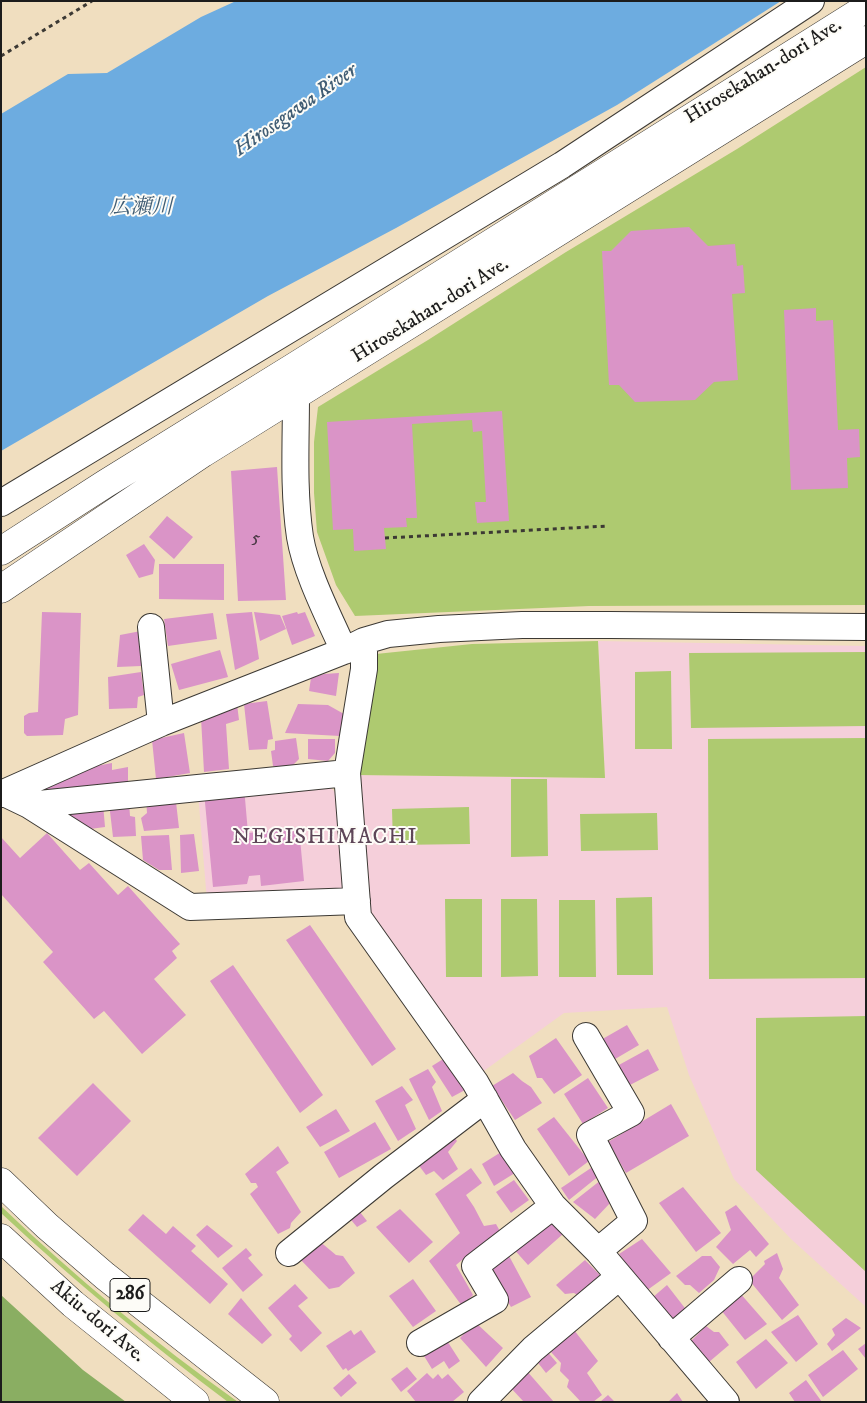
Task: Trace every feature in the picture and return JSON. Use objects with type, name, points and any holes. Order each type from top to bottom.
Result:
[{"type":"main road","name":"Hirosekahan-dori Ave.","points":[[1,551],[866,8]]},
{"type":"main road","name":"Hirosekahan-dori Ave.","points":[[1,589],[203,453],[866,40]]},
{"type":"main road","name":"Akiu-dori Ave.","points":[[1,1182],[47,1226],[105,1276],[265,1402]]},
{"type":"main road","name":"Akiu-dori Ave.","points":[[1,1238],[73,1304],[195,1402]]},
{"type":"street","points":[[1,503],[562,165],[811,1]]},
{"type":"street","points":[[296,396],[295,476],[300,538],[309,569],[354,646],[364,670],[346,774],[358,917],[485,1099],[513,1149],[553,1206],[598,1251],[726,1402]]},
{"type":"street","points":[[2,793],[161,723],[388,634],[440,629],[522,625],[866,627]]},
{"type":"street","points":[[151,627],[161,723]]},
{"type":"street","points":[[29,805],[346,774]]},
{"type":"street","points":[[2,793],[29,805],[190,907],[357,901]]},
{"type":"street","points":[[586,1036],[631,1112],[590,1135],[634,1221],[598,1251]]},
{"type":"street","points":[[289,1253],[384,1176],[485,1099]]},
{"type":"street","points":[[420,1343],[495,1300],[476,1266],[553,1206]]},
{"type":"street","points":[[483,1401],[533,1349],[619,1277]]},
{"type":"street","points":[[671,1338],[739,1280]]},
{"type":"path","points":[[1,56],[92,1]]},
{"type":"path","points":[[385,538],[608,526]]},
{"type":"shaded area","points":[[598,641],[866,646],[866,1307],[791,1239],[734,1179],[689,1075],[667,1007],[564,1013],[481,1073],[369,912],[356,775],[605,778]]},
{"type":"shaded area","points":[[326,783],[339,796],[346,890],[207,901],[198,793]]},
{"type":"green space","points":[[866,67],[866,605],[589,606],[355,616],[336,585],[317,532],[314,493],[314,442],[318,407],[566,252],[737,149]]},
{"type":"green space","points":[[598,641],[605,778],[356,775],[376,654],[472,644]]},
{"type":"green space","points":[[866,652],[866,726],[691,728],[689,653]]},
{"type":"green space","points":[[671,671],[672,749],[635,749],[635,672]]},
{"type":"green space","points":[[866,738],[866,978],[709,979],[708,739]]},
{"type":"green space","points":[[511,779],[547,779],[548,856],[511,857]]},
{"type":"green space","points":[[469,807],[470,844],[393,845],[392,809]]},
{"type":"green space","points":[[657,813],[658,850],[581,851],[580,814]]},
{"type":"green space","points":[[652,897],[653,975],[617,975],[616,898]]},
{"type":"green space","points":[[445,899],[482,899],[482,977],[446,977]]},
{"type":"green space","points":[[501,899],[537,899],[538,976],[501,977]]},
{"type":"green space","points":[[559,900],[595,900],[596,977],[559,977]]},
{"type":"green space","points":[[866,1016],[866,1272],[756,1170],[756,1018]]},
{"type":"green space","points":[[1,1206],[116,1309],[238,1402],[228,1402],[112,1310],[1,1213]]},
{"type":"green space","points":[[1,1295],[83,1370],[126,1402],[1,1402]]},
{"type":"water","name":"広瀬川","points":[[236,1],[781,1],[617,105],[396,228],[268,296],[1,451],[1,114],[68,74],[107,73],[201,17]]},
{"type":"building","points":[[689,227],[708,246],[735,244],[737,266],[743,265],[745,293],[732,294],[738,380],[714,382],[695,400],[635,402],[619,385],[609,385],[602,251],[611,251],[631,231]]},
{"type":"building","points":[[816,308],[816,321],[833,320],[838,430],[859,429],[860,457],[847,458],[848,488],[791,490],[784,310]]},
{"type":"building","points":[[502,411],[509,521],[477,523],[475,502],[486,502],[482,431],[473,432],[472,420],[412,424],[417,518],[406,518],[407,527],[384,528],[386,549],[354,551],[353,529],[333,530],[327,422]]},
{"type":"building","points":[[277,467],[286,600],[238,601],[231,471]]},
{"type":"building","points":[[167,516],[193,537],[174,559],[149,537]]},
{"type":"building","points":[[144,544],[155,560],[153,574],[139,578],[126,555]]},
{"type":"building","points":[[159,564],[224,564],[224,600],[159,599]]},
{"type":"building","points":[[42,612],[81,613],[78,715],[65,719],[63,735],[27,736],[24,733],[24,716],[29,713],[38,712]]},
{"type":"building","points":[[252,612],[259,659],[235,670],[226,614]]},
{"type":"building","points":[[254,612],[280,615],[286,629],[260,641]]},
{"type":"building","points":[[297,612],[298,614],[305,612],[315,636],[292,645],[282,616]]},
{"type":"building","points":[[213,613],[217,639],[168,646],[164,619]]},
{"type":"building","points":[[141,631],[141,666],[117,667],[120,635]]},
{"type":"building","points":[[220,650],[228,677],[179,690],[171,664]]},
{"type":"building","points":[[141,672],[144,695],[138,697],[137,708],[109,709],[108,677]]},
{"type":"building","points":[[339,673],[336,696],[309,691],[311,678],[324,674]]},
{"type":"building","points":[[267,701],[273,739],[268,740],[267,749],[249,750],[244,704]]},
{"type":"building","points":[[237,704],[239,720],[226,724],[229,769],[204,772],[201,718]]},
{"type":"building","points":[[298,704],[328,705],[344,714],[340,736],[285,733]]},
{"type":"building","points":[[184,733],[190,773],[156,779],[152,740]]},
{"type":"building","points":[[296,738],[299,759],[292,766],[273,766],[271,751],[275,750],[275,741]]},
{"type":"building","points":[[308,739],[335,739],[335,753],[328,761],[308,759]]},
{"type":"building","points":[[112,763],[112,770],[128,767],[128,782],[43,793],[44,785],[75,770]]},
{"type":"building","points":[[244,787],[248,833],[299,828],[304,881],[261,886],[260,875],[249,876],[247,884],[213,887],[204,792]]},
{"type":"building","points":[[146,798],[176,802],[179,828],[144,831],[141,818],[147,813]]},
{"type":"building","points":[[129,802],[130,816],[135,817],[136,836],[113,837],[109,803]]},
{"type":"building","points":[[103,804],[105,827],[90,829],[70,817],[69,807]]},
{"type":"building","points":[[47,833],[80,870],[89,863],[118,895],[128,886],[180,944],[172,951],[177,958],[154,979],[186,1015],[142,1054],[104,1011],[94,1019],[43,962],[53,952],[1,894],[1,837],[20,858]]},
{"type":"building","points":[[194,834],[199,871],[181,873],[180,835]]},
{"type":"building","points":[[169,835],[172,870],[159,870],[143,860],[141,836]]},
{"type":"building","points":[[310,925],[396,1049],[372,1066],[286,940]]},
{"type":"building","points":[[233,965],[323,1095],[300,1113],[210,981]]},
{"type":"building","points":[[627,1025],[639,1045],[610,1062],[599,1041]]},
{"type":"building","points":[[556,1038],[582,1075],[554,1094],[542,1078],[537,1078],[529,1056]]},
{"type":"building","points":[[648,1049],[659,1070],[628,1086],[617,1066]]},
{"type":"building","points":[[448,1056],[465,1090],[452,1097],[432,1066]]},
{"type":"building","points":[[428,1069],[436,1082],[432,1087],[442,1111],[429,1120],[409,1079]]},
{"type":"building","points":[[513,1073],[531,1087],[542,1103],[515,1120],[492,1086]]},
{"type":"building","points":[[588,1078],[608,1108],[583,1124],[564,1094]]},
{"type":"building","points":[[93,1083],[131,1121],[77,1176],[38,1138]]},
{"type":"building","points":[[402,1086],[413,1100],[405,1105],[416,1129],[398,1141],[375,1101]]},
{"type":"building","points":[[671,1104],[689,1136],[626,1173],[608,1142]]},
{"type":"building","points":[[336,1109],[350,1131],[320,1147],[306,1127]]},
{"type":"building","points":[[554,1117],[589,1161],[569,1176],[537,1129]]},
{"type":"building","points":[[375,1122],[391,1149],[339,1178],[324,1152]]},
{"type":"building","points":[[450,1131],[457,1141],[448,1152],[458,1169],[443,1180],[434,1171],[426,1175],[414,1159]]},
{"type":"building","points":[[278,1146],[289,1163],[276,1172],[301,1212],[291,1223],[290,1228],[278,1234],[250,1194],[258,1187],[256,1183],[251,1183],[245,1174]]},
{"type":"building","points":[[506,1149],[518,1171],[494,1186],[482,1164]]},
{"type":"building","points":[[594,1166],[600,1175],[569,1200],[561,1188]]},
{"type":"building","points":[[471,1168],[482,1183],[466,1195],[484,1226],[496,1224],[501,1233],[468,1259],[462,1260],[456,1265],[473,1295],[462,1306],[429,1261],[460,1233],[435,1194]]},
{"type":"building","points":[[514,1180],[529,1200],[511,1213],[496,1192]]},
{"type":"building","points":[[601,1180],[611,1202],[595,1219],[573,1202]]},
{"type":"building","points":[[683,1187],[721,1233],[696,1252],[659,1203]]},
{"type":"building","points":[[736,1205],[769,1244],[756,1257],[750,1250],[733,1264],[716,1247],[731,1230],[725,1212]]},
{"type":"building","points":[[356,1207],[367,1221],[357,1227],[347,1215]]},
{"type":"building","points":[[400,1209],[433,1242],[409,1263],[376,1227]]},
{"type":"building","points":[[143,1214],[166,1234],[173,1226],[196,1246],[191,1251],[228,1284],[210,1304],[128,1230]]},
{"type":"building","points":[[551,1220],[563,1234],[528,1265],[511,1246]]},
{"type":"building","points":[[207,1225],[233,1246],[218,1258],[196,1235]]},
{"type":"building","points":[[642,1239],[671,1273],[646,1291],[619,1254]]},
{"type":"building","points":[[318,1240],[336,1255],[343,1256],[355,1273],[339,1287],[329,1289],[299,1258]]},
{"type":"building","points":[[246,1248],[252,1255],[248,1258],[263,1275],[243,1292],[222,1268]]},
{"type":"building","points":[[777,1253],[783,1269],[779,1278],[799,1305],[782,1320],[749,1280],[765,1264],[764,1261]]},
{"type":"building","points":[[508,1254],[531,1297],[511,1307],[487,1268]]},
{"type":"building","points":[[702,1256],[711,1256],[720,1267],[714,1280],[699,1293],[690,1285],[685,1285],[676,1276]]},
{"type":"building","points":[[585,1260],[600,1275],[579,1296],[574,1293],[565,1294],[556,1285]]},
{"type":"building","points":[[413,1279],[436,1311],[413,1327],[389,1296]]},
{"type":"building","points":[[295,1284],[308,1298],[298,1306],[322,1333],[301,1352],[289,1339],[292,1336],[268,1308]]},
{"type":"building","points":[[667,1285],[688,1312],[673,1322],[652,1298]]},
{"type":"building","points":[[739,1292],[767,1324],[745,1340],[721,1310]]},
{"type":"building","points":[[241,1298],[272,1335],[262,1344],[228,1314]]},
{"type":"building","points":[[798,1315],[818,1344],[796,1362],[771,1332]]},
{"type":"building","points":[[846,1318],[861,1328],[832,1351],[827,1344],[835,1335],[832,1329]]},
{"type":"building","points":[[475,1322],[503,1348],[486,1367],[460,1338]]},
{"type":"building","points":[[706,1326],[714,1332],[719,1332],[729,1345],[709,1362],[691,1341]]},
{"type":"building","points":[[351,1330],[354,1335],[361,1330],[376,1352],[348,1371],[346,1368],[343,1370],[326,1346]]},
{"type":"building","points":[[574,1330],[598,1361],[587,1373],[602,1395],[593,1402],[581,1402],[567,1387],[569,1380],[560,1371],[561,1363],[551,1352]]},
{"type":"building","points":[[444,1336],[460,1361],[449,1369],[444,1361],[432,1369],[421,1351]]},
{"type":"building","points":[[766,1339],[788,1363],[756,1389],[736,1362]]},
{"type":"building","points":[[866,1343],[866,1359],[858,1349]]},
{"type":"building","points":[[545,1349],[557,1363],[546,1373],[535,1359]]},
{"type":"building","points":[[843,1350],[858,1369],[823,1397],[808,1375]]},
{"type":"building","points":[[407,1367],[417,1379],[401,1392],[391,1379]]},
{"type":"building","points":[[526,1370],[554,1402],[524,1402],[509,1386]]},
{"type":"building","points":[[427,1373],[433,1379],[438,1374],[442,1379],[448,1374],[464,1392],[452,1402],[416,1402],[407,1391]]},
{"type":"building","points":[[349,1374],[357,1383],[341,1397],[333,1388]]},
{"type":"building","points":[[806,1380],[822,1402],[795,1402],[789,1393]]},
{"type":"building","points":[[677,1393],[683,1402],[668,1402]]},
{"type":"building","points":[[608,1395],[615,1402],[600,1402]]},
{"type":"district","name":"NEGISHIMACHI","points":[[325,838]]},
{"type":"water label","name":"Hirosegawa River","points":[[296,111]]}]
